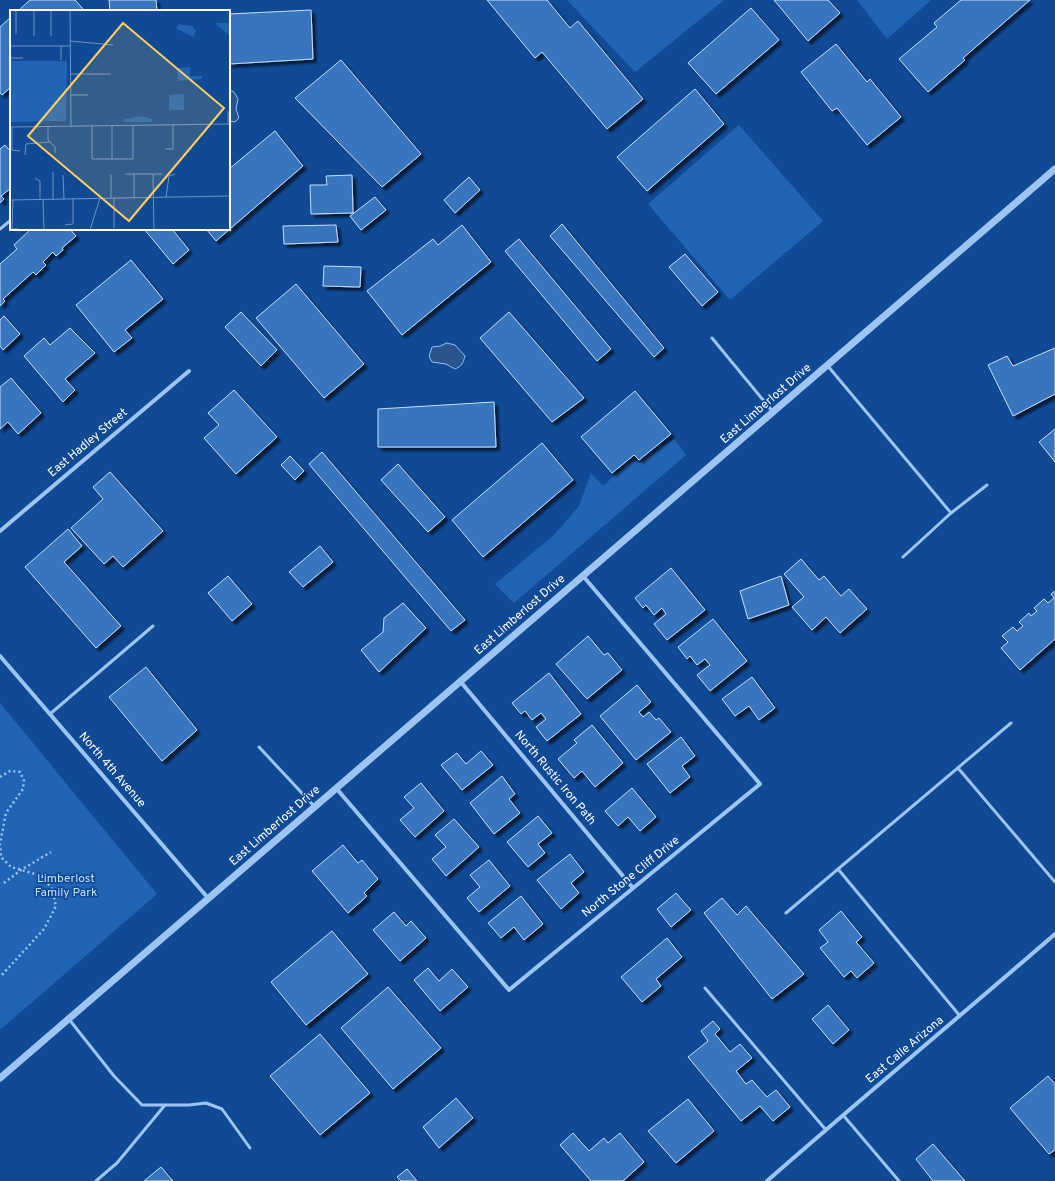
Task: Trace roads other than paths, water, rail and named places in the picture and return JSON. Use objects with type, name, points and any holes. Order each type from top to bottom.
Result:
[{"type":"street","name":"East Limberlost Drive","points":[[0,1078],[1055,169]]},
{"type":"street","name":"East Hadley Street","points":[[0,531],[189,371]]},
{"type":"street","name":"North Stone Cliff Drive","points":[[336,788],[509,990],[760,784],[583,576]]},
{"type":"street","name":"North 4th Avenue","points":[[0,656],[208,898]]},
{"type":"street","name":"North Rustic Iron Path","points":[[460,681],[633,888]]},
{"type":"street","name":"East Calle Arizona","points":[[767,1181],[1055,934]]},
{"type":"lane","points":[[0,229],[10,221]]},
{"type":"lane","points":[[712,338],[774,412]]},
{"type":"lane","points":[[827,365],[951,513]]},
{"type":"lane","points":[[902,557],[951,513],[986,485]]},
{"type":"lane","points":[[50,714],[153,626]]},
{"type":"lane","points":[[786,913],[1011,723]]},
{"type":"lane","points":[[259,747],[314,807]]},
{"type":"lane","points":[[958,768],[1055,882]]},
{"type":"lane","points":[[838,869],[960,1016]]},
{"type":"lane","points":[[705,988],[826,1130]]},
{"type":"lane","points":[[68,1018],[114,1076],[142,1105],[189,1105],[206,1103],[222,1109],[250,1148]]},
{"type":"lane","points":[[96,1181],[117,1163],[165,1105]]},
{"type":"lane","points":[[843,1115],[899,1181]]},
{"type":"park label","name":"Limberlost Family Park","points":[[66,886]]}]
